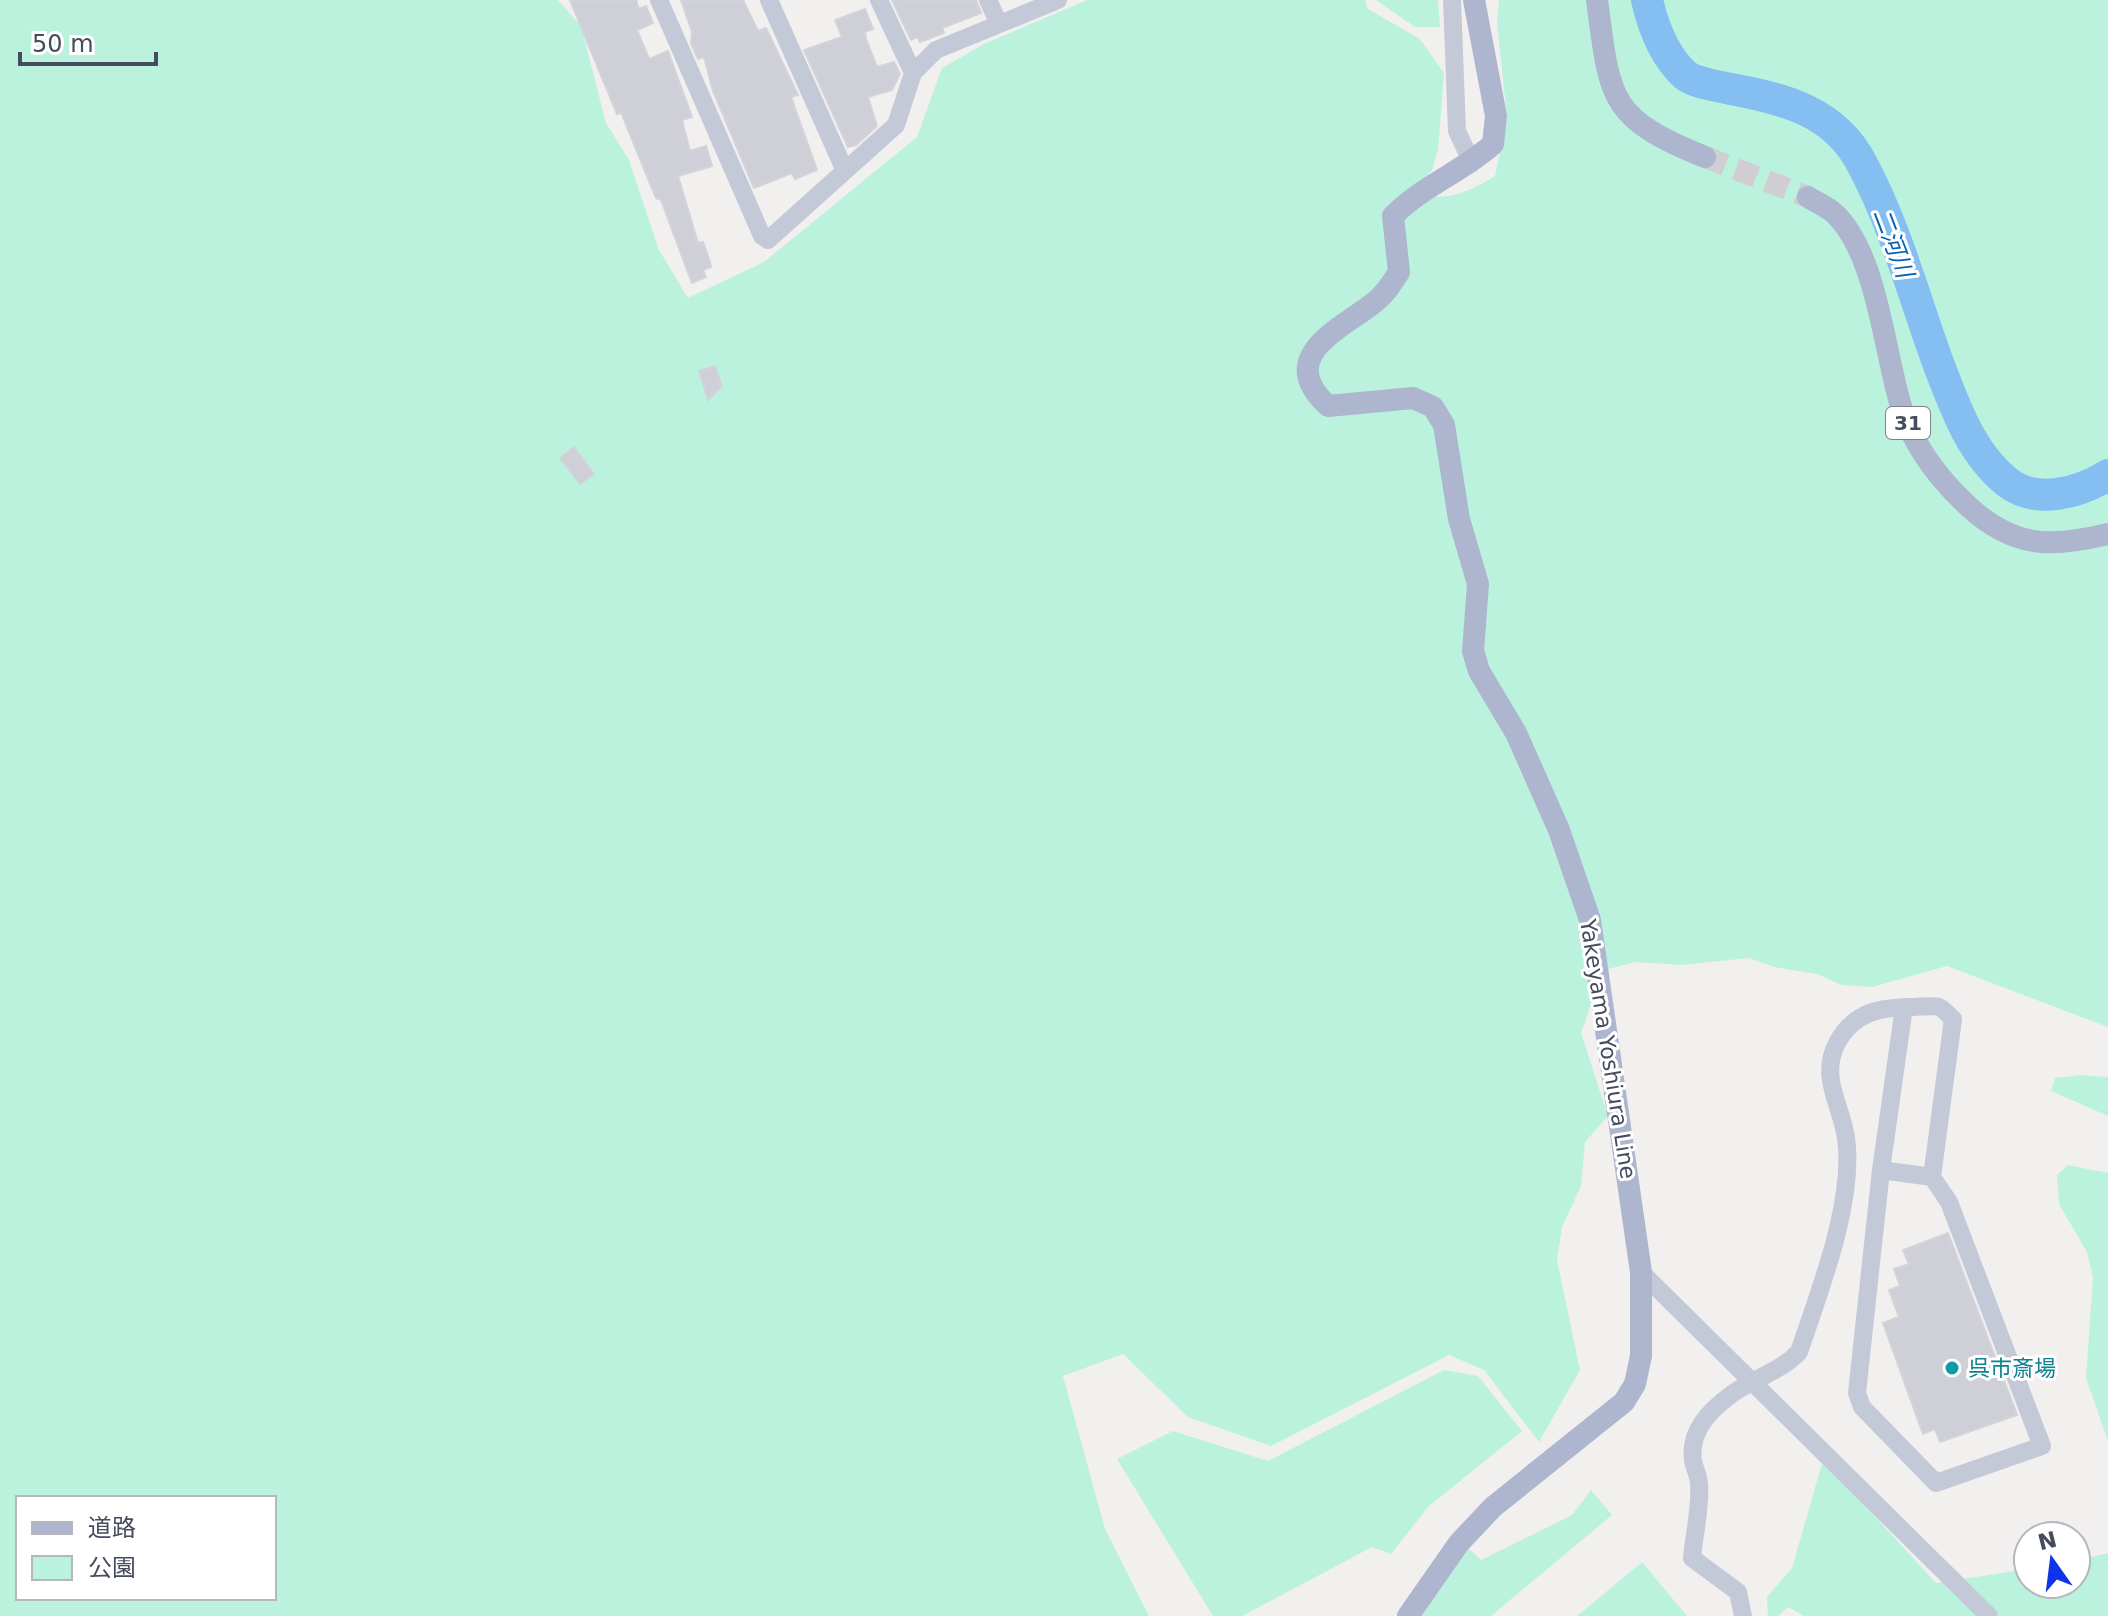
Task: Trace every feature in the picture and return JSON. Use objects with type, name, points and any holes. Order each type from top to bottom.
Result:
[{"type":"main road","name":"Yakeyama Yoshiura Line","points":[[1408,1616],[1459,1543],[1493,1507],[1624,1402],[1635,1384],[1641,1356],[1641,1272],[1590,920],[1559,830],[1516,733],[1479,671],[1473,651],[1478,584],[1459,519],[1444,425],[1433,407],[1413,398],[1328,406],[1316,395],[1309,374],[1313,354],[1323,337],[1374,303],[1399,272],[1393,216],[1408,200],[1472,163],[1493,144],[1496,116],[1474,0]]},
{"type":"main road","points":[[1597,0],[1612,90],[1629,118],[1660,140],[1705,157]]},
{"type":"main road","name":"31","points":[[1808,197],[1834,213],[1856,242],[1902,409],[1935,472],[1983,520],[2009,534],[2038,544],[2072,543],[2108,534]]},
{"type":"street","points":[[659,0],[762,236],[768,240],[896,125],[913,73],[936,50],[1058,0]]},
{"type":"street","points":[[769,0],[845,171]]},
{"type":"street","points":[[879,0],[913,73]]},
{"type":"street","points":[[988,0],[999,24]]},
{"type":"street","points":[[1452,0],[1457,131],[1472,163]]},
{"type":"street","points":[[1743,1616],[1738,1592],[1692,1558],[1699,1484],[1693,1458],[1694,1438],[1701,1423],[1721,1402],[1751,1380],[1786,1366],[1799,1352],[1835,1239],[1846,1138],[1832,1096],[1831,1065],[1836,1044],[1853,1021],[1874,1010],[1904,1007],[1939,1007],[1953,1019],[1932,1177],[1949,1202],[2042,1446],[1936,1483],[1862,1407],[1857,1393],[1881,1170],[1904,1007]]},
{"type":"street","points":[[1881,1170],[1932,1177]]},
{"type":"street","points":[[1641,1272],[1989,1616]]},
{"type":"green space","points":[[0,0],[558,0],[581,26],[606,123],[629,160],[659,250],[688,298],[764,262],[917,137],[942,68],[984,44],[1087,0],[1365,0],[1368,9],[1420,39],[1444,73],[1438,150],[1432,170],[1416,192],[1436,197],[1467,191],[1495,176],[1507,117],[1497,23],[1499,0],[2108,0],[2108,1027],[1947,966],[1872,987],[1842,985],[1817,974],[1774,967],[1749,958],[1680,965],[1636,962],[1608,969],[1600,980],[1581,1033],[1608,1116],[1585,1142],[1581,1186],[1562,1227],[1557,1260],[1580,1370],[1539,1442],[1484,1370],[1449,1355],[1271,1446],[1188,1417],[1123,1354],[1063,1376],[1105,1529],[1149,1616],[0,1616]]},
{"type":"green space","points":[[1376,0],[1438,0],[1440,27],[1415,27]]},
{"type":"green space","points":[[2081,1075],[2108,1077],[2108,1116],[2051,1091],[2055,1078]]},
{"type":"green space","points":[[2068,1165],[2108,1173],[2108,1441],[2086,1378],[2093,1277],[2087,1252],[2059,1204],[2057,1175]]},
{"type":"green space","points":[[1444,1370],[1478,1376],[1522,1431],[1428,1507],[1391,1554],[1372,1547],[1242,1616],[1213,1616],[1117,1459],[1173,1431],[1268,1461]]},
{"type":"green space","points":[[1823,1460],[1936,1583],[2012,1571],[2012,1600],[2092,1600],[2092,1557],[2108,1553],[2108,1616],[1804,1616],[1788,1607],[1778,1616],[1768,1616],[1767,1597],[1792,1568]]},
{"type":"green space","points":[[1591,1490],[1612,1515],[1491,1616],[1421,1616],[1466,1546],[1481,1560],[1572,1515]]},
{"type":"green space","points":[[1642,1562],[1687,1616],[1577,1616]]},
{"type":"building","points":[[570,0],[636,0],[639,9],[646,6],[653,23],[637,30],[649,59],[668,51],[692,117],[682,120],[690,151],[706,146],[712,166],[678,176],[698,243],[703,242],[710,262],[711,267],[703,270],[706,277],[692,283],[661,200],[656,198],[621,112],[617,114]]},
{"type":"building","points":[[681,0],[743,0],[758,31],[766,28],[798,95],[791,97],[817,170],[795,179],[792,173],[754,188],[713,91],[704,57],[698,59],[691,43],[692,32]]},
{"type":"building","points":[[892,0],[976,0],[981,13],[942,28],[944,33],[920,42],[918,37],[911,40]]},
{"type":"building","points":[[865,9],[873,29],[865,32],[866,39],[877,67],[894,62],[900,74],[892,90],[868,97],[877,126],[856,145],[848,147],[804,50],[842,37],[835,20]]},
{"type":"building","points":[[715,366],[722,386],[708,400],[699,371]]},
{"type":"building","points":[[574,447],[594,474],[580,484],[560,458]]},
{"type":"building","name":"呉市斎場","points":[[1948,1233],[2017,1415],[1940,1442],[1935,1429],[1923,1434],[1883,1323],[1899,1317],[1889,1290],[1900,1286],[1894,1269],[1909,1264],[1903,1250]]},
{"type":"waterway","name":"二河川","points":[[1647,0],[1660,40],[1671,59],[1689,78],[1770,97],[1806,110],[1838,131],[1851,146],[1885,213],[1959,414],[1974,444],[1994,470],[2018,489],[2044,495],[2084,487],[2108,475]]},
{"type":"tunnel","points":[[1705,157],[1808,197]]},
{"type":"place","name":"呉市斎場","points":[[1952,1368]]}]
